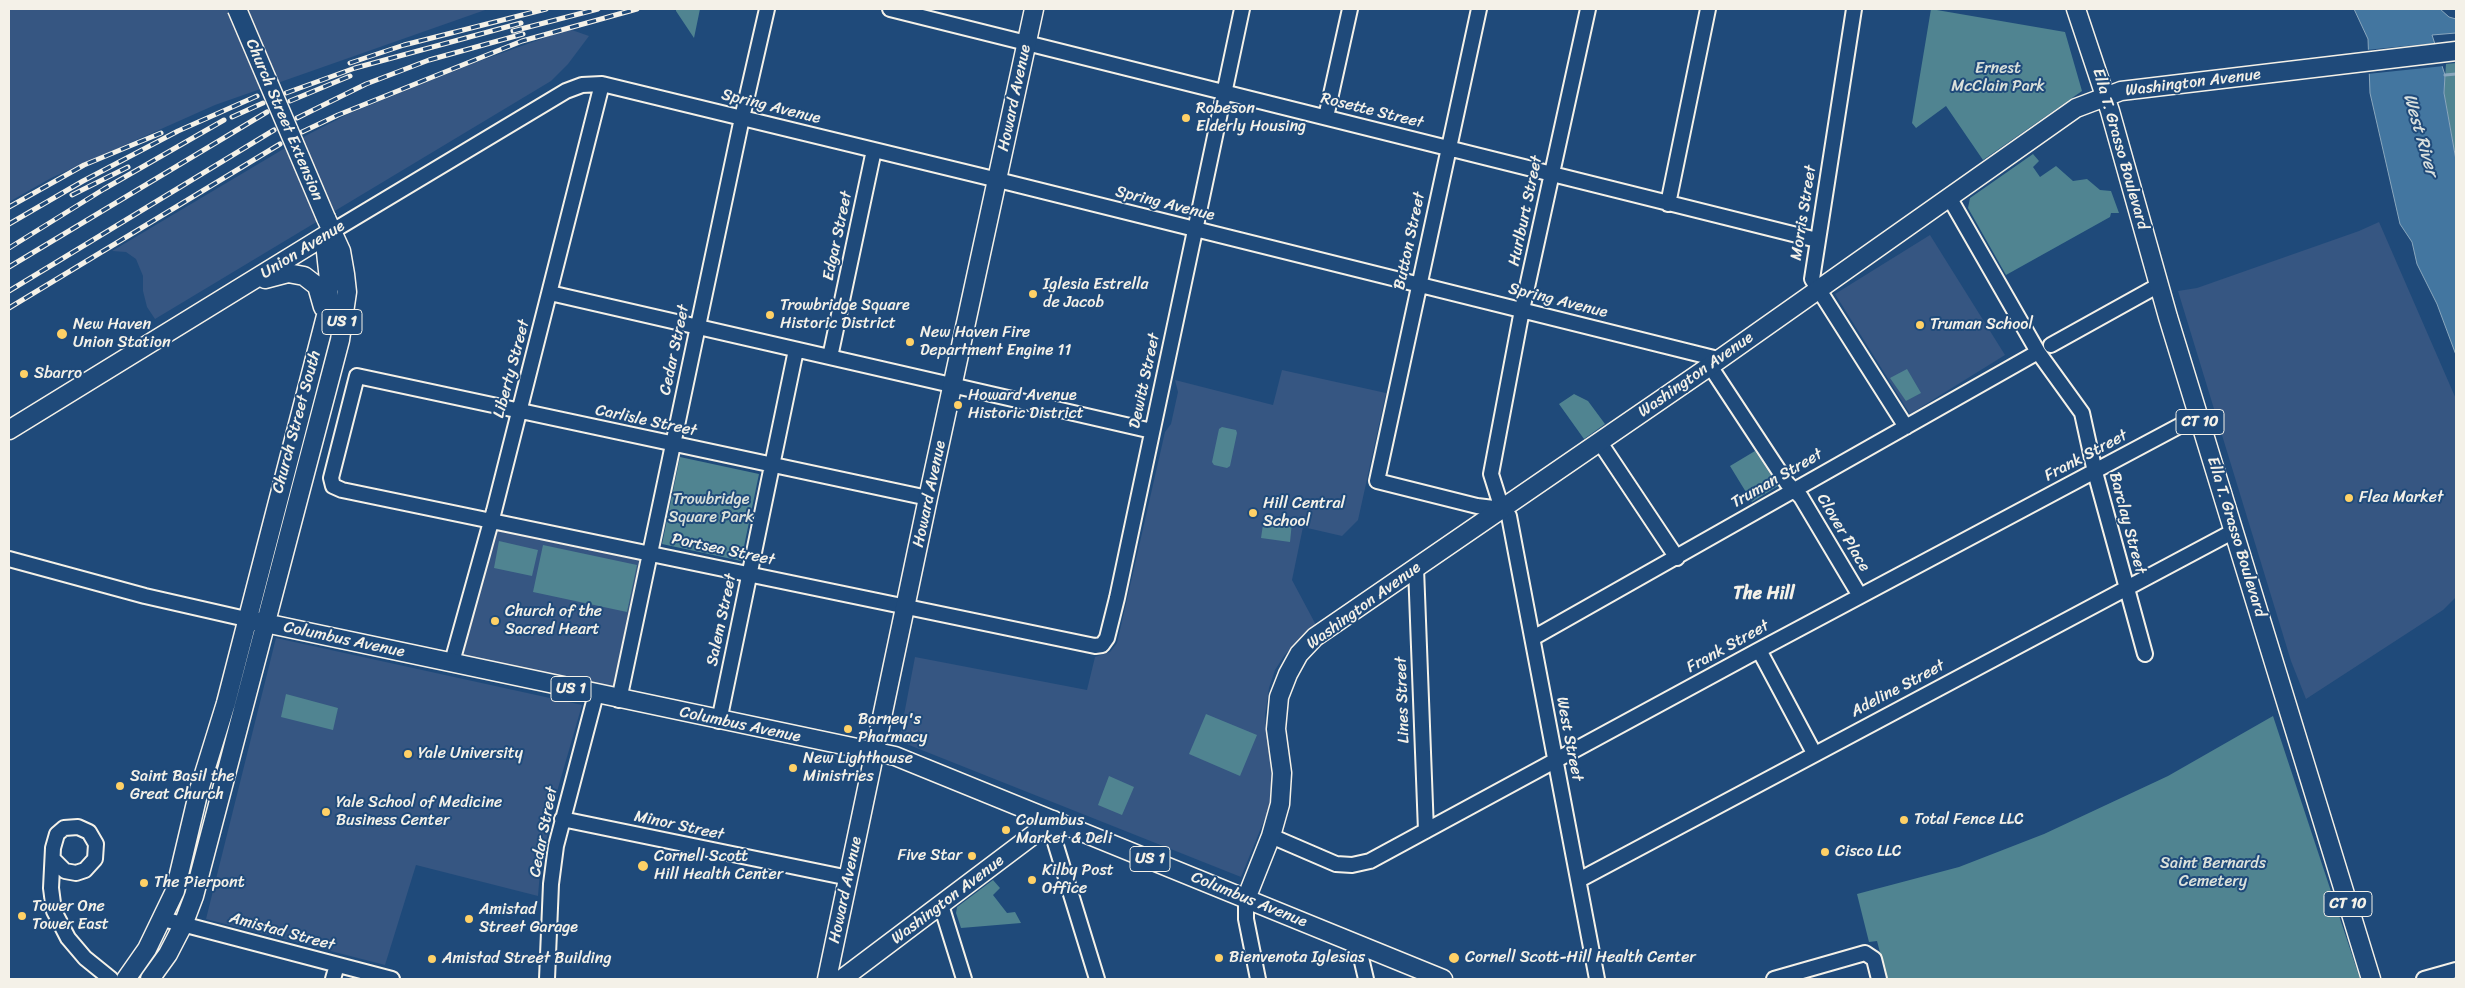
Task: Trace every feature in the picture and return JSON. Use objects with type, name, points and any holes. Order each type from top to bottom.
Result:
[{"type":"main road","name":"Church Street Extension","points":[[237,9],[328,225]]},
{"type":"main road","name":"Howard Avenue","points":[[827,979],[928,498],[1034,9]]},
{"type":"main road","name":"Ella T. Grasso Boulevard","points":[[2076,9],[2105,97],[2198,416],[2371,979]]},
{"type":"main road","name":"Washington Avenue","points":[[1246,899],[1271,836],[1280,804],[1282,790],[1277,713],[1279,698],[1288,674],[1299,654],[1316,637],[1714,363],[2066,114],[2122,91],[2449,52]]},
{"type":"main road","name":"Union Avenue","points":[[9,430],[250,283],[328,225]]},
{"type":"main road","name":"Church Street South","points":[[126,979],[147,949],[175,891],[199,790],[226,703],[329,300],[326,252],[328,225]]},
{"type":"main road","name":"Church Street South","points":[[150,979],[168,954],[183,925],[199,874],[341,330],[347,292],[346,274],[341,251],[328,225]]},
{"type":"main road","name":"US 1","points":[[250,283],[288,273],[307,277],[317,286],[321,294],[323,322]]},
{"type":"main road","name":"Columbus Avenue","points":[[246,619],[452,662],[619,700],[895,756],[1443,979]]},
{"type":"main road","name":"Washington Avenue","points":[[842,979],[1053,820]]},
{"type":"main road","points":[[185,848],[188,865],[199,874]]},
{"type":"street","name":"Cedar Street","points":[[619,700],[697,327],[767,9]]},
{"type":"street","name":"Rosette Street","points":[[890,9],[1224,94],[1326,117],[1817,240]]},
{"type":"street","name":"Dewitt Street","points":[[1105,643],[1117,598],[1242,9]]},
{"type":"street","points":[[1326,117],[1350,9]]},
{"type":"street","name":"Button Street","points":[[1479,9],[1377,481],[1477,506],[1502,509]]},
{"type":"street","name":"Hurlburt Street","points":[[1502,509],[1491,474],[1522,310],[1588,9]]},
{"type":"street","points":[[1668,204],[1708,9]]},
{"type":"street","name":"Morris Street","points":[[1854,9],[1812,279],[1906,427]]},
{"type":"street","name":"Union Avenue","points":[[328,225],[566,91],[582,85],[602,84]]},
{"type":"street","name":"Spring Avenue","points":[[602,84],[1522,310],[1714,363]]},
{"type":"street","name":"Liberty Street","points":[[452,662],[550,293],[602,84]]},
{"type":"street","name":"Edgar Street","points":[[830,358],[874,150]]},
{"type":"street","name":"Barclay Street","points":[[1949,197],[2045,349],[2082,413],[2095,472],[2145,654]]},
{"type":"street","name":"Truman Street","points":[[1533,638],[1677,558],[1793,489],[2159,285]]},
{"type":"street","points":[[550,293],[1152,432]]},
{"type":"street","name":"Salem Street","points":[[719,721],[796,350]]},
{"type":"street","name":"Clover Place","points":[[1714,363],[1793,489],[1801,497],[1860,596]]},
{"type":"street","name":"Carlisle Street","points":[[333,486],[331,478],[357,376],[672,445],[928,498]]},
{"type":"street","name":"Frank Street","points":[[1271,836],[1328,861],[1347,865],[1370,861],[1759,650],[2198,416]]},
{"type":"street","points":[[1599,441],[1677,558]]},
{"type":"street","name":"Portsea Street","points":[[333,486],[342,490],[1095,646],[1105,643]]},
{"type":"street","name":"West Street","points":[[1502,509],[1509,516],[1598,979]]},
{"type":"street","name":"Adeline Street","points":[[1579,880],[2234,531]]},
{"type":"street","name":"Columbus Avenue","points":[[9,559],[145,596],[246,619]]},
{"type":"street","name":"Lines Street","points":[[1416,568],[1426,831]]},
{"type":"street","points":[[1759,650],[1814,754]]},
{"type":"street","name":"Cedar Street","points":[[547,979],[551,884],[562,819],[596,694]]},
{"type":"street","name":"Minor Street","points":[[562,819],[849,878]]},
{"type":"street","points":[[1053,820],[1054,840],[1097,979]]},
{"type":"street","points":[[54,860],[51,888],[54,910],[68,938],[85,958],[111,979]]},
{"type":"street","points":[[1246,899],[1246,920],[1258,979]]},
{"type":"street","points":[[942,905],[964,979]]},
{"type":"street","name":"Amistad Street","points":[[163,919],[392,979]]},
{"type":"street","points":[[1358,945],[1366,979]]},
{"type":"street","points":[[1774,979],[1865,953],[1870,954],[1874,959],[1879,979]]},
{"type":"street","points":[[333,979],[337,965]]},
{"type":"street","points":[[2424,979],[2456,970]]},
{"type":"shaded area","points":[[9,9],[488,9],[215,105],[51,178],[9,202]]},
{"type":"shaded area","points":[[569,29],[589,36],[568,64],[551,81],[155,319],[147,307],[143,291],[143,276],[136,259],[126,252],[112,251],[307,135],[348,114],[474,63]]},
{"type":"shaded area","name":"Flea Market","points":[[2379,222],[2456,399],[2456,597],[2443,610],[2306,699],[2291,661],[2178,291],[2197,288],[2359,231]]},
{"type":"shaded area","name":"Truman School","points":[[1930,235],[2005,355],[1910,414],[1835,294]]},
{"type":"shaded area","points":[[1282,370],[1386,393],[1358,520],[1342,536],[1303,527],[1292,580],[1316,625],[1299,639],[1284,656],[1275,670],[1269,688],[1265,716],[1272,779],[1270,806],[1241,877],[899,741],[915,657],[1087,690],[1095,657],[1110,652],[1117,643],[1165,432],[1171,424],[1178,392],[1175,380],[1273,405]]},
{"type":"shaded area","points":[[498,522],[649,553],[619,700],[458,663]]},
{"type":"shaded area","name":"Yale University","points":[[276,638],[582,705],[554,802],[540,872],[538,896],[416,865],[385,965],[206,919]]},
{"type":"green space","points":[[676,9],[700,9],[694,38],[676,11]]},
{"type":"green space","name":"Ernest McClain Park","points":[[1931,9],[2065,32],[2082,91],[1983,160],[1946,106],[1916,128],[1912,123]]},
{"type":"green space","points":[[2456,63],[2456,160],[2444,93],[2446,64]]},
{"type":"green space","points":[[2033,154],[2039,161],[2033,167],[2040,177],[2056,166],[2073,181],[2087,179],[2100,190],[2111,191],[2119,213],[2111,213],[2110,217],[2006,275],[1968,208],[1970,198]]},
{"type":"green space","points":[[1907,369],[1921,393],[1906,401],[1890,378]]},
{"type":"green space","points":[[1574,394],[1588,401],[1605,424],[1584,439],[1559,404]]},
{"type":"green space","points":[[1222,427],[1236,430],[1237,433],[1230,466],[1227,468],[1214,465],[1212,462],[1219,429]]},
{"type":"green space","points":[[1755,451],[1778,486],[1752,502],[1730,466]]},
{"type":"green space","name":"Trowbridge Square Park","points":[[680,457],[759,474],[741,561],[662,544]]},
{"type":"green space","points":[[1266,516],[1292,522],[1290,542],[1261,538],[1264,518]]},
{"type":"green space","points":[[499,541],[538,550],[532,576],[494,568]]},
{"type":"green space","points":[[543,545],[637,565],[627,612],[533,592]]},
{"type":"green space","points":[[286,694],[338,708],[333,730],[281,717]]},
{"type":"green space","points":[[1206,714],[1257,735],[1240,776],[1189,754]]},
{"type":"green space","name":"Saint Bernards Cemetery","points":[[2273,716],[2360,979],[1887,979],[1877,941],[1869,942],[1857,894],[1959,867],[2044,834],[2168,776]]},
{"type":"green space","points":[[1109,776],[1134,787],[1122,815],[1098,805]]},
{"type":"green space","points":[[993,880],[1000,888],[993,895],[1007,913],[1015,912],[1021,923],[961,928],[956,913],[957,907]]},
{"type":"water","name":"West River","points":[[2354,9],[2440,9],[2449,17],[2456,19],[2456,33],[2432,35],[2445,75],[2444,93],[2456,160],[2456,355],[2437,304],[2417,264],[2412,242],[2400,224],[2370,93],[2368,39]]},
{"type":"pier","points":[[2437,43],[2444,66],[2367,74],[2366,50]]},
{"type":"waterway","points":[[2445,75],[2456,74]]},
{"type":"railway","points":[[350,63],[404,45],[546,9]]},
{"type":"railway","points":[[513,31],[598,9]]},
{"type":"railway","points":[[302,132],[338,115],[522,41],[637,9]]},
{"type":"railway","points":[[286,93],[355,68],[521,23]]},
{"type":"railway","points":[[297,118],[366,84],[429,60],[523,34]]},
{"type":"railway","points":[[290,101],[350,76]]},
{"type":"railway","points":[[9,224],[83,181],[178,131],[257,96]]},
{"type":"railway","points":[[232,117],[263,103]]},
{"type":"railway","points":[[9,267],[267,112]]},
{"type":"railway","points":[[9,248],[104,189],[224,120]]},
{"type":"railway","points":[[9,291],[274,130]]},
{"type":"railway","points":[[9,207],[84,165],[161,133]]},
{"type":"railway","points":[[9,308],[280,144]]},
{"type":"railway","points":[[72,195],[128,167]]},
{"type":"place","name":"Robeson Elderly Housing","points":[[1186,118]]},
{"type":"place","name":"Iglesia Estrella de Jacob","points":[[1033,294]]},
{"type":"place","name":"Trowbridge Square Historic District","points":[[770,315]]},
{"type":"place","name":"Truman School","points":[[1920,325]]},
{"type":"place","name":"New Haven Union Station","points":[[62,334]]},
{"type":"place","name":"New Haven Fire Department Engine 11","points":[[910,342]]},
{"type":"place","name":"Sbarro","points":[[24,374]]},
{"type":"place","name":"Howard Avenue Historic District","points":[[958,405]]},
{"type":"place","name":"Flea Market","points":[[2349,498]]},
{"type":"place","name":"Hill Central School","points":[[1253,513]]},
{"type":"place","name":"Church of the Sacred Heart","points":[[495,621]]},
{"type":"place","name":"Barney's Pharmacy","points":[[848,729]]},
{"type":"place","name":"Yale University","points":[[408,754]]},
{"type":"place","name":"New Lighthouse Ministries","points":[[793,768]]},
{"type":"place","name":"Saint Basil the Great Church","points":[[120,786]]},
{"type":"place","name":"Yale School of Medicine Business Center","points":[[326,812]]},
{"type":"place","name":"Total Fence LLC","points":[[1904,820]]},
{"type":"place","name":"Columbus Market & Deli","points":[[1006,830]]},
{"type":"place","name":"Cisco LLC","points":[[1825,852]]},
{"type":"place","name":"Five Star","points":[[972,856]]},
{"type":"place","name":"Cornell Scott Hill Health Center","points":[[643,866]]},
{"type":"place","name":"Kilby Post Office","points":[[1032,880]]},
{"type":"place","name":"The Pierpont","points":[[144,883]]},
{"type":"place","name":"Tower One Tower East","points":[[22,916]]},
{"type":"place","name":"Amistad Street Garage","points":[[469,919]]},
{"type":"place","name":"Bienvenota Iglesias","points":[[1219,958]]},
{"type":"place","name":"Cornell Scott-Hill Health Center","points":[[1454,958]]},
{"type":"place","name":"Amistad Street Building","points":[[432,959]]},
{"type":"district","name":"The Hill","points":[[1764,594]]}]
